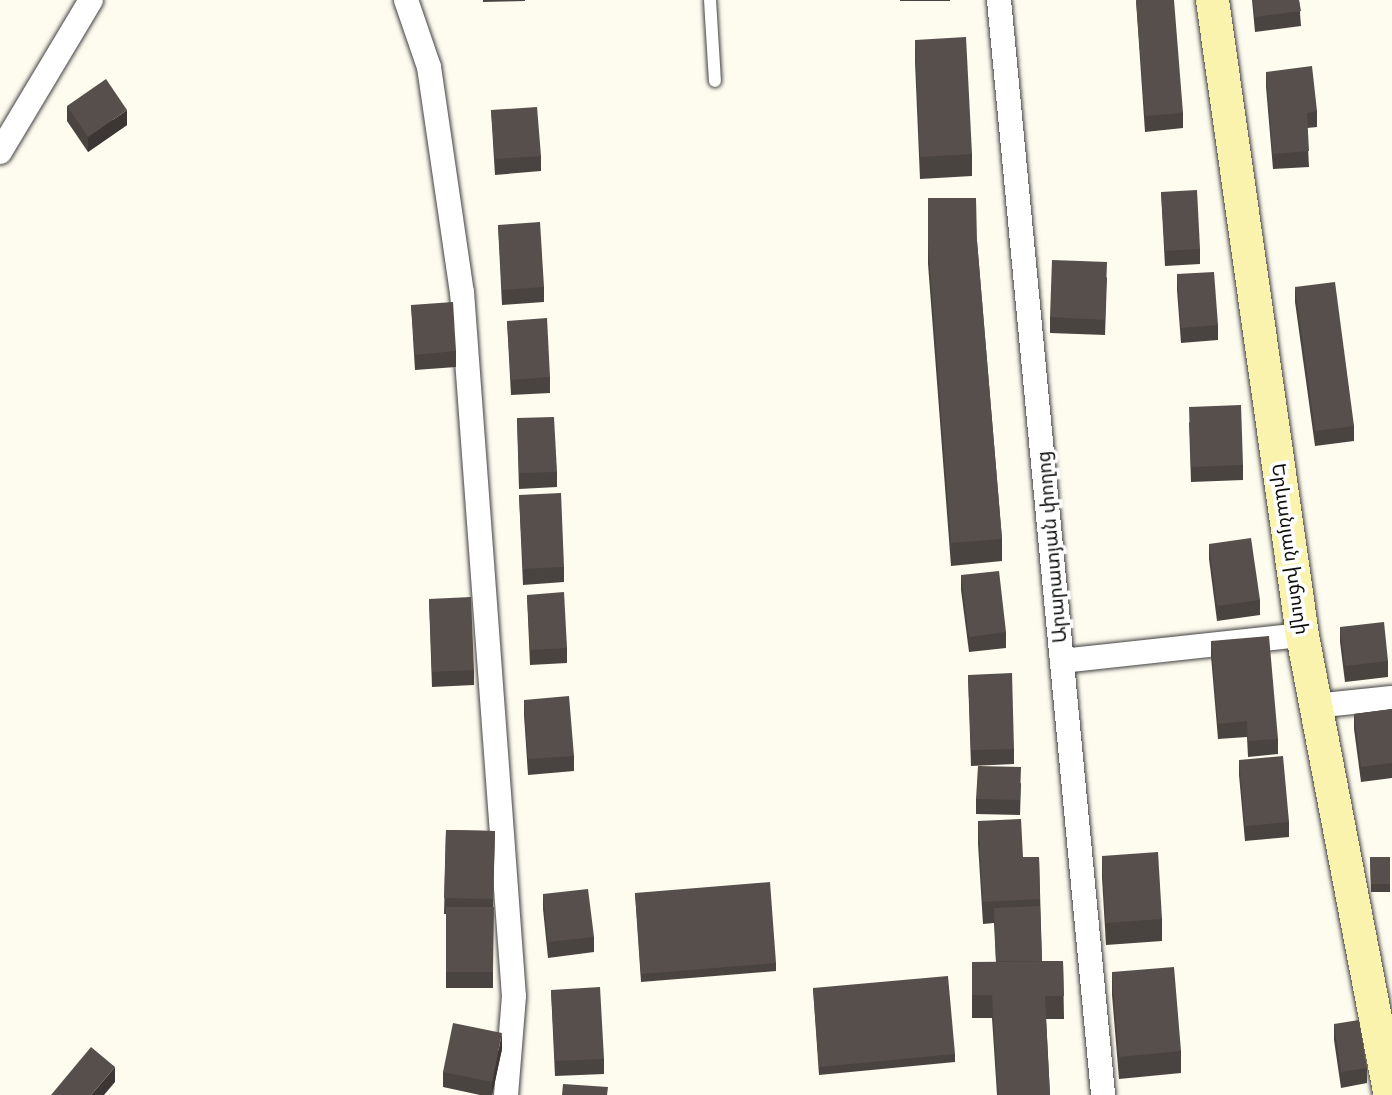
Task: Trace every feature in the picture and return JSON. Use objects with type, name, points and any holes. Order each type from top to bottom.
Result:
[{"type":"main road","name":"Երևանյան խճուղի","points":[[1212,0],[1302,635],[1390,1095]]},
{"type":"street","points":[[0,152],[90,0]]},
{"type":"street","points":[[406,0],[429,67],[462,292],[514,996],[506,1095]]},
{"type":"street","name":"Արարատյան փողոց","points":[[999,0],[1103,1095]]},
{"type":"street","points":[[1062,661],[1302,635]]},
{"type":"street","points":[[1314,706],[1392,698]]},
{"type":"lane","points":[[710,0],[715,81]]},
{"type":"building","points":[[1136,0],[1174,0],[1183,113],[1145,116]]},
{"type":"building","points":[[1253,0],[1299,0],[1301,11],[1255,17]]},
{"type":"building","points":[[966,37],[972,154],[920,157],[915,40]]},
{"type":"building","points":[[1312,66],[1317,111],[1307,113],[1309,151],[1273,154],[1266,72]]},
{"type":"building","points":[[106,79],[127,110],[88,137],[67,106]]},
{"type":"building","points":[[537,107],[541,156],[495,159],[491,110]]},
{"type":"building","points":[[1197,190],[1200,249],[1165,251],[1161,192]]},
{"type":"building","points":[[928,198],[976,198],[977,241],[928,241]]},
{"type":"building","points":[[540,222],[544,287],[502,290],[498,225]]},
{"type":"building","points":[[928,241],[977,241],[1002,539],[951,543]]},
{"type":"building","points":[[1052,260],[1107,262],[1105,320],[1050,317]]},
{"type":"building","points":[[1214,272],[1218,325],[1181,328],[1177,274]]},
{"type":"building","points":[[1335,282],[1354,426],[1315,431],[1295,287]]},
{"type":"building","points":[[453,302],[456,351],[415,355],[411,305]]},
{"type":"building","points":[[547,318],[550,377],[511,380],[507,321]]},
{"type":"building","points":[[1241,405],[1243,465],[1191,467],[1189,407]]},
{"type":"building","points":[[554,417],[557,472],[519,473],[517,418]]},
{"type":"building","points":[[561,493],[564,567],[523,569],[519,495]]},
{"type":"building","points":[[1251,538],[1260,600],[1217,606],[1209,544]]},
{"type":"building","points":[[999,571],[1006,632],[969,637],[961,575]]},
{"type":"building","points":[[564,592],[567,648],[530,650],[527,595]]},
{"type":"building","points":[[471,597],[474,670],[432,672],[429,599]]},
{"type":"building","points":[[1384,622],[1388,661],[1345,666],[1340,627]]},
{"type":"building","points":[[1269,636],[1278,739],[1248,741],[1247,721],[1218,724],[1211,641]]},
{"type":"building","points":[[1012,673],[1014,749],[971,750],[968,675]]},
{"type":"building","points":[[569,696],[574,756],[528,759],[524,700]]},
{"type":"building","points":[[1392,709],[1392,763],[1361,767],[1354,714]]},
{"type":"building","points":[[1283,756],[1289,822],[1245,826],[1239,760]]},
{"type":"building","points":[[978,766],[1021,767],[1020,800],[976,799]]},
{"type":"building","points":[[1021,819],[1023,857],[1039,857],[1040,899],[983,902],[978,821]]},
{"type":"building","points":[[446,830],[495,831],[493,899],[444,898]]},
{"type":"building","points":[[1158,852],[1162,919],[1106,923],[1102,856]]},
{"type":"building","points":[[1370,857],[1390,857],[1390,884],[1371,884]]},
{"type":"building","points":[[770,882],[776,963],[641,974],[635,893]]},
{"type":"building","points":[[588,889],[594,937],[548,942],[543,894]]},
{"type":"building","points":[[1040,906],[1042,961],[996,961],[994,908]]},
{"type":"building","points":[[446,907],[494,907],[493,972],[446,972]]},
{"type":"building","points":[[1063,961],[1064,996],[1045,996],[1050,1095],[998,1095],[992,995],[972,995],[972,962]]},
{"type":"building","points":[[1174,967],[1181,1051],[1119,1057],[1112,972]]},
{"type":"building","points":[[948,976],[955,1054],[819,1067],[813,988]]},
{"type":"building","points":[[600,987],[604,1059],[555,1061],[551,990]]},
{"type":"building","points":[[1359,1020],[1367,1068],[1341,1072],[1334,1024]]},
{"type":"building","points":[[453,1023],[502,1033],[492,1082],[443,1072]]},
{"type":"building","points":[[91,1047],[115,1067],[91,1095],[51,1095]]},
{"type":"building","points":[[563,1084],[608,1087],[607,1095],[562,1095]]}]
